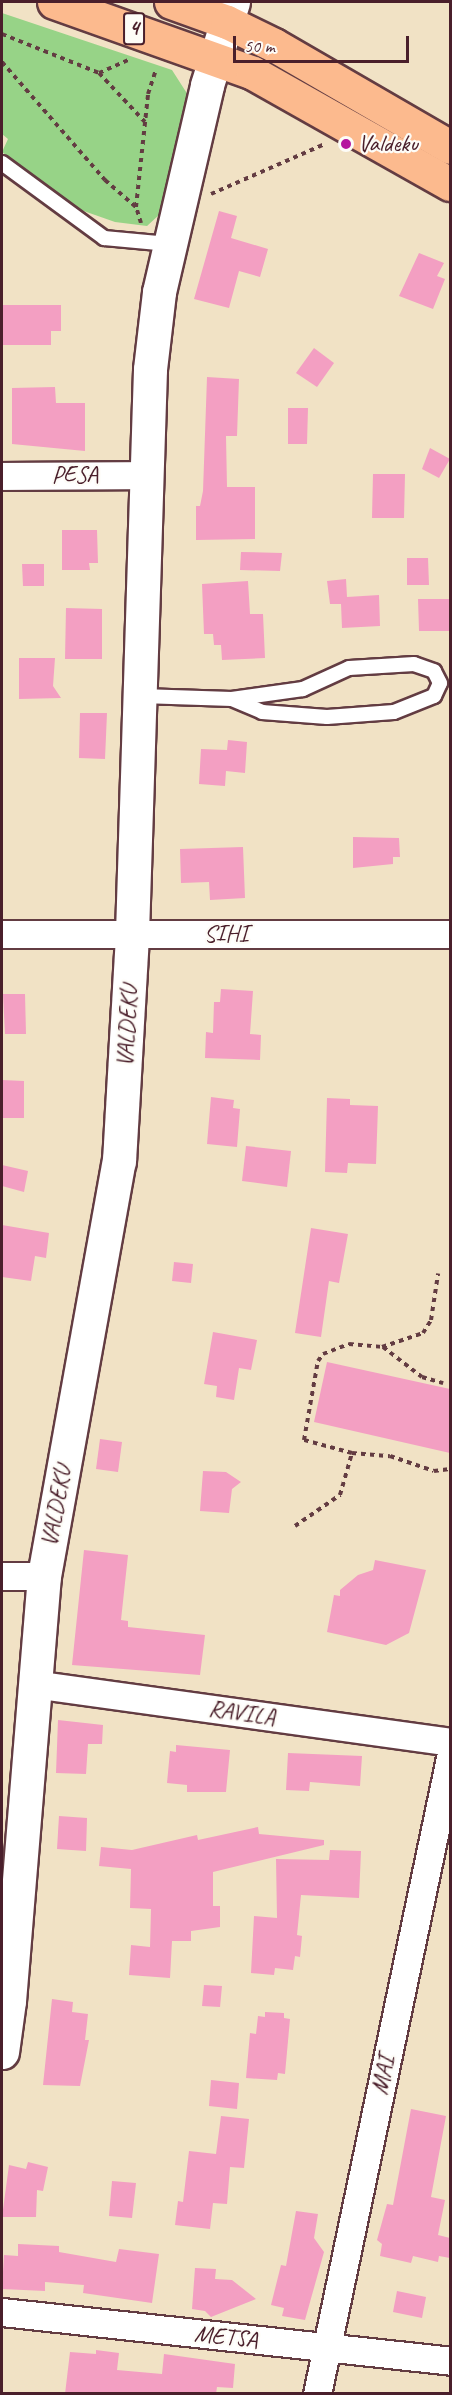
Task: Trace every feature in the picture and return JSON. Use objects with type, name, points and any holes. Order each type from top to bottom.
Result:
[{"type":"highway","name":"4","points":[[54,2],[253,73],[335,117],[450,184]]},
{"type":"highway","name":"4","points":[[171,2],[230,12],[450,147]]},
{"type":"street","name":"VALDEKU","points":[[2,2052],[9,2001],[33,1684],[44,1576],[119,1161],[132,933],[150,369],[159,292],[158,243],[230,12]]},
{"type":"street","name":"PESA","points":[[2,476],[148,475]]},
{"type":"street","name":"SIHI","points":[[2,934],[450,934]]},
{"type":"street","points":[[2,1576],[44,1576]]},
{"type":"street","name":"RAVILA","points":[[33,1684],[450,1742]]},
{"type":"street","name":"MAI","points":[[317,2394],[450,1758]]},
{"type":"street","name":"METSA","points":[[2,2312],[450,2361]]},
{"type":"lane","points":[[2,163],[105,238],[158,243]]},
{"type":"lane","points":[[141,696],[232,699],[303,689],[349,668],[414,664],[434,671],[440,683],[434,696],[383,713],[327,717],[262,712],[232,699]]},
{"type":"path","points":[[2,34],[99,73],[145,122]]},
{"type":"path","points":[[99,73],[135,57]]},
{"type":"path","points":[[136,207],[148,94],[160,58]]},
{"type":"path","points":[[2,62],[105,180],[136,207],[158,243]]},
{"type":"path","points":[[202,198],[289,163],[336,138]]},
{"type":"path","points":[[438,1274],[428,1329],[382,1347],[349,1344],[323,1354],[318,1361],[304,1440],[352,1453],[390,1456],[434,1471],[450,1469]]},
{"type":"path","points":[[382,1347],[422,1377],[443,1383]]},
{"type":"path","points":[[295,1526],[340,1495],[352,1453]]},
{"type":"green space","points":[[2,13],[172,70],[188,95],[160,214],[147,226],[115,222],[78,209],[2,152],[8,139],[2,134]]},
{"type":"building","points":[[219,211],[237,216],[231,238],[268,249],[260,277],[239,271],[229,308],[194,299]]},
{"type":"building","points":[[419,253],[444,263],[437,276],[445,279],[433,309],[399,296]]},
{"type":"building","points":[[2,305],[61,305],[61,331],[51,331],[51,345],[2,345]]},
{"type":"building","points":[[314,348],[334,363],[317,387],[296,373]]},
{"type":"building","points":[[207,377],[239,379],[237,436],[226,436],[227,487],[255,487],[255,539],[196,540],[196,506],[200,506],[203,491]]},
{"type":"building","points":[[55,387],[56,403],[85,403],[85,451],[12,444],[12,388]]},
{"type":"building","points":[[288,408],[308,408],[307,444],[288,444]]},
{"type":"building","points":[[430,448],[450,459],[439,478],[422,469]]},
{"type":"building","points":[[373,474],[405,474],[404,518],[372,518]]},
{"type":"building","points":[[62,530],[97,530],[98,563],[89,563],[90,570],[62,570]]},
{"type":"building","points":[[241,552],[282,553],[280,571],[240,570]]},
{"type":"building","points":[[407,558],[428,558],[429,585],[407,585]]},
{"type":"building","points":[[22,564],[44,564],[44,586],[23,586]]},
{"type":"building","points":[[346,579],[347,597],[379,595],[380,626],[342,628],[341,604],[330,604],[327,581]]},
{"type":"building","points":[[248,581],[250,614],[263,614],[265,658],[222,660],[221,645],[214,645],[213,634],[204,634],[202,584]]},
{"type":"building","points":[[418,599],[450,599],[450,631],[419,631]]},
{"type":"building","points":[[66,608],[102,609],[102,659],[65,659]]},
{"type":"building","points":[[19,658],[55,658],[53,686],[61,698],[19,699]]},
{"type":"building","points":[[80,713],[107,713],[105,759],[79,758]]},
{"type":"building","points":[[228,740],[247,742],[245,773],[226,771],[225,786],[199,784],[201,749],[227,750]]},
{"type":"building","points":[[353,837],[399,838],[400,857],[393,857],[393,864],[353,868]]},
{"type":"building","points":[[243,847],[245,898],[210,900],[209,882],[181,883],[180,849]]},
{"type":"building","points":[[221,989],[253,991],[250,1034],[261,1035],[260,1060],[205,1058],[206,1032],[213,1033],[214,1002],[220,1002]]},
{"type":"building","points":[[3,994],[25,994],[26,1034],[5,1034]]},
{"type":"building","points":[[2,1080],[24,1081],[24,1118],[2,1118]]},
{"type":"building","points":[[211,1097],[234,1100],[233,1108],[240,1109],[237,1147],[207,1144]]},
{"type":"building","points":[[327,1098],[350,1099],[350,1105],[378,1106],[376,1164],[348,1163],[347,1173],[325,1172]]},
{"type":"building","points":[[246,1146],[291,1151],[287,1187],[242,1181]]},
{"type":"building","points":[[2,1165],[28,1171],[24,1192],[2,1186]]},
{"type":"building","points":[[2,1225],[49,1233],[46,1258],[35,1256],[31,1281],[2,1277]]},
{"type":"building","points":[[311,1228],[348,1234],[339,1283],[329,1281],[321,1337],[295,1333]]},
{"type":"building","points":[[174,1262],[193,1264],[191,1283],[172,1281]]},
{"type":"building","points":[[213,1332],[257,1340],[251,1370],[239,1368],[234,1400],[216,1397],[217,1386],[204,1384]]},
{"type":"building","points":[[327,1362],[450,1389],[450,1453],[314,1422]]},
{"type":"building","points":[[100,1439],[122,1442],[118,1472],[96,1469]]},
{"type":"building","points":[[203,1471],[226,1472],[241,1482],[232,1489],[229,1513],[200,1511]]},
{"type":"building","points":[[84,1550],[128,1555],[121,1620],[128,1621],[128,1627],[205,1635],[200,1675],[72,1665]]},
{"type":"building","points":[[375,1560],[426,1570],[409,1633],[386,1645],[327,1632],[334,1595],[340,1596],[340,1590],[358,1575],[373,1570]]},
{"type":"building","points":[[58,1720],[103,1725],[102,1744],[88,1744],[86,1774],[56,1773]]},
{"type":"building","points":[[176,1745],[230,1750],[226,1792],[187,1792],[187,1785],[167,1783],[170,1751],[176,1752]]},
{"type":"building","points":[[288,1753],[362,1756],[360,1786],[310,1782],[309,1791],[286,1790]]},
{"type":"building","points":[[59,1816],[87,1818],[86,1851],[57,1849]]},
{"type":"building","points":[[258,1827],[259,1834],[324,1840],[324,1845],[213,1872],[213,1906],[220,1906],[220,1927],[191,1931],[191,1941],[172,1941],[170,1978],[129,1975],[131,1945],[150,1947],[151,1909],[130,1908],[131,1869],[99,1866],[101,1847],[132,1850],[197,1835],[198,1840]]},
{"type":"building","points":[[330,1850],[361,1851],[359,1898],[301,1895],[297,1935],[302,1936],[300,1957],[295,1956],[293,1970],[275,1968],[274,1975],[251,1973],[254,1916],[277,1918],[276,1859],[329,1860]]},
{"type":"building","points":[[204,1985],[222,1986],[220,2007],[202,2006]]},
{"type":"building","points":[[52,1999],[73,2002],[72,2012],[88,2014],[85,2040],[89,2040],[80,2086],[43,2085]]},
{"type":"building","points":[[265,2012],[284,2013],[284,2018],[290,2019],[285,2074],[278,2073],[277,2080],[246,2078],[250,2033],[256,2034],[258,2016],[265,2017]]},
{"type":"building","points":[[211,2080],[239,2083],[237,2109],[209,2106]]},
{"type":"building","points":[[411,2109],[446,2116],[431,2197],[445,2200],[438,2235],[450,2238],[450,2258],[439,2256],[438,2262],[413,2256],[411,2263],[380,2256],[382,2244],[377,2240],[387,2204],[393,2205]]},
{"type":"building","points":[[221,2116],[249,2119],[244,2168],[230,2167],[227,2204],[213,2203],[210,2229],[175,2225],[178,2201],[183,2202],[189,2151],[216,2154]]},
{"type":"building","points":[[28,2162],[48,2167],[43,2191],[37,2190],[36,2217],[2,2217],[9,2165],[26,2169]]},
{"type":"building","points":[[112,2181],[136,2183],[132,2218],[109,2216]]},
{"type":"building","points":[[296,2211],[318,2214],[314,2238],[324,2252],[305,2320],[282,2316],[284,2308],[271,2305],[281,2265],[286,2266]]},
{"type":"building","points":[[18,2244],[59,2246],[59,2252],[116,2262],[119,2249],[159,2254],[152,2303],[83,2293],[84,2285],[45,2282],[45,2291],[2,2289],[4,2255],[18,2256]]},
{"type":"building","points":[[195,2268],[216,2269],[215,2279],[232,2280],[256,2299],[211,2317],[205,2311],[192,2309]]},
{"type":"building","points":[[397,2291],[426,2297],[422,2318],[393,2312]]},
{"type":"building","points":[[96,2350],[119,2353],[117,2370],[162,2374],[164,2354],[235,2364],[233,2388],[217,2387],[216,2394],[65,2394],[70,2352],[96,2354]]},
{"type":"place","name":"Valdeku","points":[[346,144]]}]
